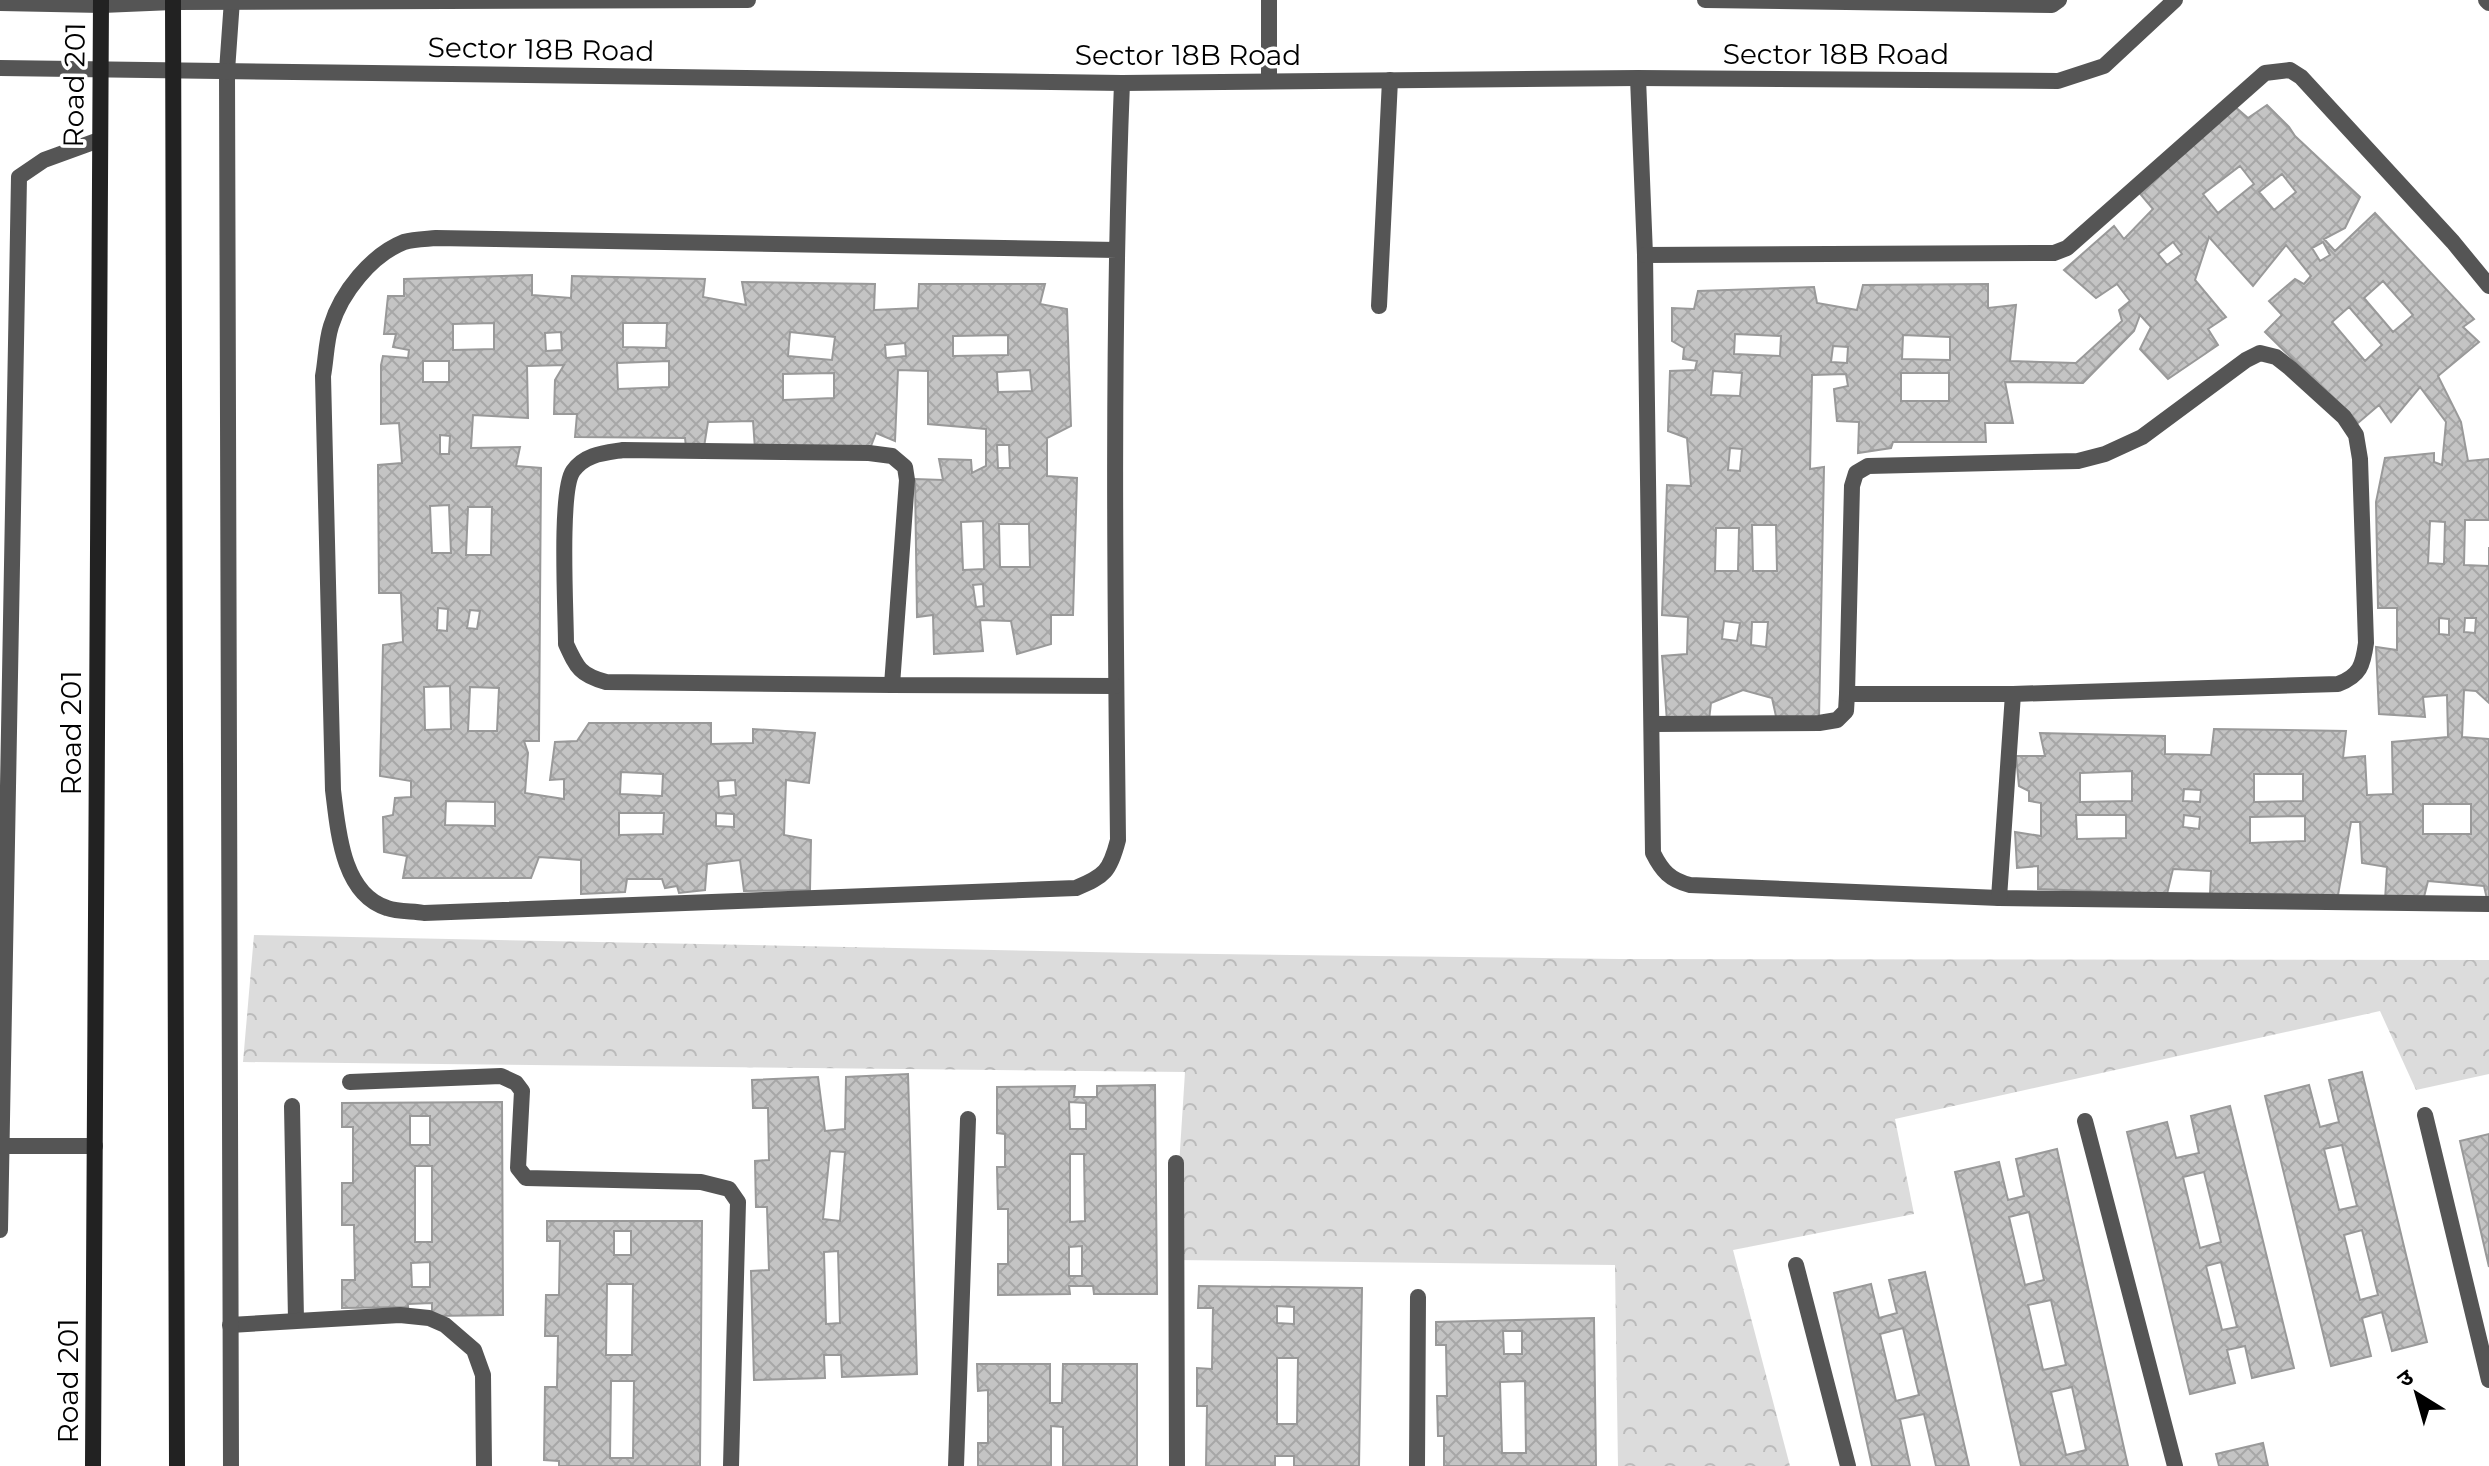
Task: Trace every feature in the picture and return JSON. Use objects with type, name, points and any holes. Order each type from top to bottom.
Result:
[{"type":"main road","points":[[173,1],[177,1466]]},
{"type":"main road","name":"Road 201","points":[[93,1466],[102,2]]},
{"type":"street","name":"Sector 18B Road","points":[[1,2],[748,0]]},
{"type":"street","points":[[1269,0],[1269,81]]},
{"type":"street","name":"Sector 18B Road","points":[[1705,0],[2052,5],[2059,0]]},
{"type":"street","name":"Sector 18B Road","points":[[0,68],[1122,83],[1638,78],[2058,81],[2104,66],[2175,0]]},
{"type":"street","points":[[231,1466],[227,71],[232,1]]},
{"type":"street","points":[[1645,255],[2054,253],[2067,248],[2265,73],[2290,70],[2301,77],[2453,242],[2489,286]]},
{"type":"street","points":[[1638,78],[1645,255],[1653,853],[1662,870],[1676,881],[1690,885],[1999,898],[2489,904]]},
{"type":"street","points":[[1379,306],[1390,80]]},
{"type":"street","points":[[1117,250],[467,238],[405,242],[388,251],[359,276],[342,300],[330,327],[323,376],[333,790],[343,852],[363,893],[388,909],[424,913],[1076,888],[1099,879],[1112,864],[1118,840],[1115,686],[1117,250],[1122,83]]},
{"type":"street","points":[[0,1230],[19,177],[44,160],[99,140]]},
{"type":"street","points":[[1652,724],[1819,723],[1837,720],[1846,711],[1852,486],[1856,473],[1868,466],[2078,461],[2105,454],[2142,437],[2246,360],[2260,353],[2276,357],[2344,417],[2356,435],[2360,459],[2366,643],[2364,664],[2354,678],[2338,684],[2013,694],[1847,694]]},
{"type":"street","points":[[892,685],[907,480],[905,467],[892,456],[869,453],[623,450],[590,456],[572,472],[565,496],[566,644],[576,665],[587,676],[606,682],[892,685],[1115,686]]},
{"type":"street","points":[[1999,898],[2013,694]]},
{"type":"street","points":[[350,1082],[501,1076],[516,1083],[522,1091],[518,1168],[526,1178],[701,1182],[729,1189],[738,1202],[731,1466]]},
{"type":"street","points":[[292,1106],[296,1320]]},
{"type":"street","points":[[2425,1115],[2489,1380]]},
{"type":"street","points":[[956,1466],[968,1119]]},
{"type":"street","points":[[2085,1121],[2175,1466]]},
{"type":"street","points":[[2,1147],[95,1146]]},
{"type":"street","points":[[1176,1163],[1177,1466]]},
{"type":"street","points":[[1796,1265],[1848,1466]]},
{"type":"street","points":[[1417,1466],[1418,1297]]},
{"type":"street","points":[[230,1325],[400,1315],[429,1318],[445,1325],[474,1350],[483,1375],[484,1466]]},
{"type":"green space","points":[[254,935],[1140,953],[1619,959],[2489,960],[2489,1074],[2416,1090],[2380,1011],[1895,1119],[1914,1214],[1733,1250],[1790,1466],[1618,1466],[1615,1265],[1173,1260],[1185,1072],[243,1062]]},
{"type":"building","points":[[2233,105],[2248,118],[2267,105],[2360,197],[2345,228],[2324,239],[2335,251],[2375,213],[2474,319],[2463,327],[2479,342],[2438,376],[2461,422],[2468,461],[2489,459],[2489,520],[2465,520],[2464,565],[2489,566],[2489,703],[2476,691],[2464,690],[2462,737],[2489,739],[2487,899],[2484,886],[2428,881],[2423,901],[2385,900],[2387,867],[2362,863],[2360,822],[2351,822],[2338,895],[2210,894],[2211,871],[2173,869],[2167,894],[2038,889],[2038,866],[2017,868],[2015,832],[2041,836],[2041,803],[2029,801],[2029,791],[2019,786],[2016,756],[2045,756],[2040,733],[2165,736],[2165,754],[2211,755],[2214,729],[2346,731],[2343,758],[2365,756],[2367,795],[2393,794],[2392,742],[2448,737],[2447,695],[2423,697],[2425,717],[2379,714],[2376,647],[2397,650],[2397,608],[2378,608],[2376,502],[2385,458],[2434,453],[2434,462],[2442,465],[2446,422],[2420,387],[2391,422],[2379,405],[2358,423],[2265,332],[2282,315],[2269,301],[2295,279],[2304,284],[2311,276],[2286,245],[2253,286],[2209,237],[2195,280],[2226,317],[2208,329],[2218,345],[2168,379],[2140,349],[2151,327],[2140,315],[2134,331],[2083,383],[2005,382],[2013,423],[1985,423],[1986,442],[1893,442],[1891,448],[1858,453],[1859,422],[1837,421],[1834,389],[1848,386],[1846,374],[1812,375],[1810,469],[1824,467],[1819,718],[1777,721],[1772,698],[1743,690],[1711,703],[1709,720],[1667,721],[1662,656],[1687,654],[1688,617],[1662,615],[1667,485],[1691,486],[1687,438],[1668,431],[1670,371],[1695,370],[1697,361],[1683,359],[1684,348],[1672,341],[1672,308],[1694,309],[1698,291],[1814,287],[1817,303],[1857,310],[1863,285],[1988,284],[1988,308],[2016,305],[2010,361],[2076,363],[2122,321],[2119,310],[2130,301],[2117,284],[2096,298],[2064,270],[2114,226],[2124,239],[2153,209],[2137,190]],"holes":[[[2240,166],[2254,184],[2218,213],[2203,194]],[[2282,174],[2296,192],[2274,210],[2259,192]],[[2173,242],[2182,254],[2167,265],[2158,254]],[[2323,242],[2330,255],[2320,261],[2312,248]],[[2383,281],[2413,315],[2393,332],[2364,298]],[[2349,307],[2382,345],[2365,361],[2332,322]],[[1735,334],[1781,336],[1780,356],[1734,354]],[[1903,335],[1950,337],[1950,360],[1902,359]],[[1833,346],[1848,347],[1847,363],[1831,362]],[[1713,371],[1742,373],[1740,396],[1711,395]],[[1901,373],[1949,373],[1949,401],[1901,401]],[[1730,448],[1742,449],[1740,471],[1728,470]],[[2430,521],[2445,522],[2444,564],[2428,563]],[[1752,525],[1776,525],[1777,571],[1753,571]],[[1716,528],[1739,528],[1738,571],[1715,571]],[[2439,618],[2449,619],[2449,635],[2439,634]],[[2465,618],[2476,618],[2475,633],[2464,632]],[[1724,621],[1740,623],[1737,641],[1722,639]],[[1752,622],[1768,622],[1766,647],[1751,645]],[[2132,771],[2132,801],[2080,802],[2080,773]],[[2254,774],[2303,774],[2303,801],[2254,802]],[[2184,789],[2201,790],[2200,802],[2183,801]],[[2423,804],[2471,804],[2471,834],[2423,834]],[[2076,815],[2126,815],[2126,838],[2077,839]],[[2184,815],[2200,817],[2199,829],[2183,827]],[[2305,816],[2305,841],[2250,843],[2250,817]]]},
{"type":"building","points":[[532,275],[532,295],[571,298],[572,276],[705,279],[703,297],[746,305],[742,282],[875,284],[874,310],[918,308],[919,284],[1045,284],[1040,304],[1067,309],[1071,426],[1047,438],[1047,476],[1077,478],[1073,615],[1051,615],[1051,644],[1017,654],[1011,621],[980,620],[983,651],[934,654],[933,615],[917,617],[915,479],[943,480],[939,459],[971,460],[972,473],[986,466],[986,429],[928,424],[928,371],[898,370],[895,441],[876,433],[871,446],[755,449],[753,421],[708,422],[704,447],[686,447],[685,438],[575,437],[577,414],[554,414],[555,380],[564,365],[527,366],[528,418],[473,415],[471,448],[520,447],[516,466],[541,468],[539,741],[524,741],[528,753],[525,793],[564,799],[564,779],[550,780],[555,742],[577,741],[589,723],[711,723],[711,744],[753,743],[753,729],[815,733],[809,783],[786,780],[784,835],[811,840],[810,890],[744,891],[740,860],[707,864],[705,890],[679,893],[677,886],[665,888],[662,879],[627,879],[625,892],[581,894],[581,860],[539,857],[531,878],[403,878],[407,856],[384,852],[383,817],[393,815],[395,798],[411,797],[411,781],[380,776],[383,645],[403,642],[401,593],[379,593],[378,465],[402,463],[399,423],[381,424],[381,365],[383,356],[408,358],[409,350],[393,347],[396,334],[384,334],[388,296],[404,296],[404,279]],"holes":[[[494,323],[494,349],[453,350],[453,324]],[[623,323],[667,323],[666,348],[623,347]],[[561,332],[562,350],[546,351],[545,333]],[[790,332],[835,337],[832,360],[788,356]],[[1008,335],[1008,355],[953,356],[953,336]],[[905,343],[906,356],[886,358],[885,345]],[[423,361],[449,361],[449,382],[423,382]],[[669,361],[669,387],[618,389],[617,363]],[[1030,370],[1032,391],[998,392],[997,372]],[[834,373],[834,398],[783,400],[783,374]],[[440,435],[450,436],[449,454],[440,454]],[[997,445],[1009,445],[1010,468],[998,468]],[[449,505],[451,553],[432,553],[430,506]],[[468,507],[492,507],[491,555],[466,555]],[[983,521],[984,569],[963,570],[961,522]],[[999,524],[1029,524],[1030,567],[1000,567]],[[983,584],[984,606],[976,607],[973,585]],[[438,608],[448,609],[447,631],[437,630]],[[470,610],[480,611],[477,629],[467,628]],[[450,686],[451,729],[425,730],[424,687]],[[470,687],[499,688],[497,731],[468,731]],[[621,772],[663,774],[662,796],[620,794]],[[735,780],[736,795],[719,797],[718,781]],[[446,801],[495,802],[495,826],[445,825]],[[619,813],[664,813],[663,834],[619,835]],[[716,813],[734,814],[734,827],[716,826]]]},
{"type":"building","points":[[2362,1072],[2427,1342],[2392,1351],[2382,1312],[2362,1318],[2371,1356],[2331,1366],[2265,1096],[2309,1085],[2320,1127],[2339,1122],[2329,1080]],"holes":[[[2342,1145],[2357,1206],[2339,1210],[2324,1149]],[[2362,1230],[2378,1295],[2360,1300],[2344,1235]]]},
{"type":"building","points":[[908,1074],[917,1374],[842,1377],[841,1355],[824,1355],[825,1378],[754,1380],[751,1271],[769,1270],[767,1207],[756,1207],[755,1161],[769,1160],[768,1108],[753,1108],[752,1080],[818,1077],[825,1131],[845,1129],[846,1077]],"holes":[[[830,1151],[845,1152],[840,1221],[823,1219]],[[838,1251],[840,1323],[826,1324],[824,1252]]]},
{"type":"building","points":[[1155,1085],[1157,1294],[1094,1294],[1093,1286],[1069,1286],[1070,1294],[998,1295],[998,1264],[1008,1264],[1008,1209],[998,1209],[997,1167],[1005,1167],[1005,1134],[997,1133],[997,1087],[1075,1086],[1074,1097],[1097,1097],[1097,1086]],"holes":[[[1069,1102],[1086,1103],[1086,1129],[1070,1129]],[[1070,1154],[1084,1154],[1085,1221],[1070,1222]],[[1082,1246],[1082,1276],[1069,1276],[1069,1247]]]},
{"type":"building","points":[[502,1102],[503,1315],[432,1316],[432,1303],[408,1304],[408,1307],[342,1308],[342,1280],[355,1280],[354,1225],[342,1225],[342,1183],[353,1183],[353,1127],[342,1127],[342,1103]],"holes":[[[410,1116],[430,1116],[430,1145],[410,1145]],[[415,1166],[432,1166],[432,1242],[415,1242]],[[430,1262],[430,1287],[412,1287],[411,1263]]]},
{"type":"building","points":[[2230,1106],[2294,1368],[2252,1378],[2245,1346],[2227,1350],[2235,1383],[2190,1394],[2127,1132],[2167,1122],[2176,1158],[2199,1153],[2191,1116]],"holes":[[[2204,1172],[2221,1242],[2200,1248],[2183,1177]],[[2221,1262],[2237,1327],[2222,1330],[2206,1266]]]},
{"type":"building","points":[[2489,1134],[2489,1267],[2460,1141]]},
{"type":"building","points":[[2057,1149],[2128,1466],[2021,1466],[1955,1172],[1999,1162],[2008,1200],[2024,1196],[2016,1159]],"holes":[[[2029,1212],[2044,1280],[2025,1285],[2009,1217]],[[2051,1300],[2066,1365],[2043,1370],[2028,1305]],[[2072,1387],[2086,1450],[2066,1455],[2051,1392]]]},
{"type":"building","points":[[547,1221],[702,1221],[700,1466],[559,1466],[559,1461],[544,1460],[545,1387],[557,1387],[558,1336],[545,1336],[546,1295],[559,1295],[560,1241],[547,1241]],"holes":[[[614,1231],[631,1231],[631,1255],[614,1255]],[[607,1284],[633,1284],[632,1355],[606,1355]],[[611,1381],[634,1381],[633,1458],[610,1458]]]},
{"type":"building","points":[[1925,1272],[1969,1466],[1936,1466],[1924,1414],[1900,1419],[1910,1466],[1872,1466],[1834,1293],[1871,1284],[1879,1318],[1897,1313],[1889,1280]],"holes":[[[1903,1328],[1919,1395],[1896,1401],[1880,1334]]]},
{"type":"building","points":[[1199,1286],[1362,1288],[1359,1466],[1294,1466],[1294,1456],[1275,1456],[1275,1466],[1206,1466],[1207,1406],[1197,1406],[1197,1368],[1212,1369],[1213,1308],[1198,1308]],"holes":[[[1277,1306],[1294,1307],[1294,1324],[1277,1323]],[[1277,1358],[1298,1358],[1297,1424],[1277,1424]]]},
{"type":"building","points":[[1594,1318],[1596,1466],[1444,1466],[1444,1436],[1438,1436],[1437,1396],[1447,1396],[1446,1345],[1436,1345],[1436,1322]],"holes":[[[1503,1331],[1522,1331],[1522,1354],[1504,1354]],[[1525,1381],[1526,1453],[1502,1453],[1500,1382]]]},
{"type":"building","points":[[977,1364],[1050,1364],[1050,1403],[1062,1403],[1063,1364],[1137,1364],[1137,1466],[1063,1466],[1063,1427],[1051,1426],[1051,1466],[978,1466],[978,1443],[988,1443],[988,1390],[978,1391]]},
{"type":"building","points":[[2263,1443],[2268,1466],[2219,1466],[2216,1454]]}]
